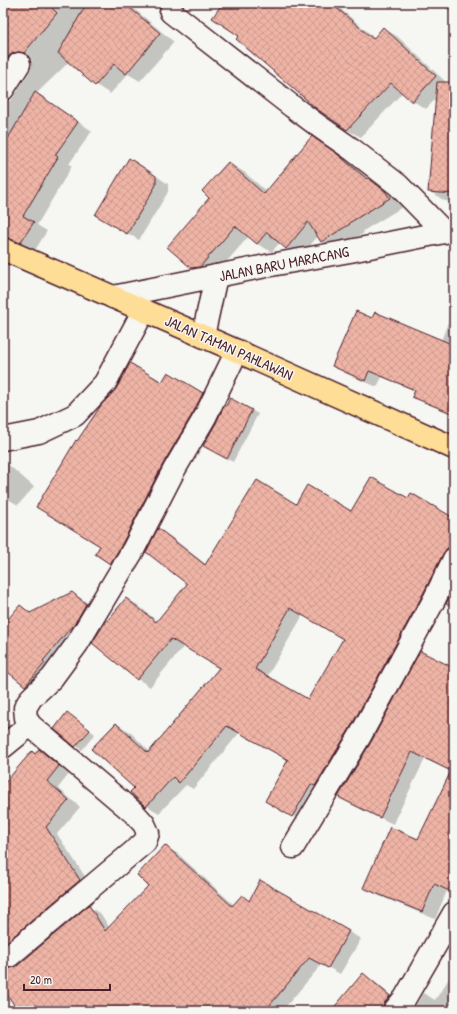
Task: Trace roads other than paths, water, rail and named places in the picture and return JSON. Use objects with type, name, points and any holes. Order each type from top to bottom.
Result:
[{"type":"main road","name":"JALAN TAMAN PAHLAWAN","points":[[3,248],[454,448]]},
{"type":"street","points":[[171,12],[293,107],[353,150],[398,185],[449,231]]},
{"type":"street","points":[[3,89],[19,64]]},
{"type":"street","name":"JALAN BARU MARACANG","points":[[113,297],[449,231]]},
{"type":"street","points":[[202,336],[216,276]]},
{"type":"street","points":[[3,439],[39,432],[75,415],[105,383],[144,310]]},
{"type":"street","points":[[9,956],[145,842],[148,833],[144,824],[134,813],[30,725],[26,718],[25,708],[31,698],[52,678],[76,644],[132,552],[174,470],[205,418],[237,351]]},
{"type":"street","points":[[293,847],[364,729],[433,602],[454,559]]},
{"type":"street","points":[[3,747],[30,725]]},
{"type":"street","points":[[394,1011],[405,998],[454,914]]}]
